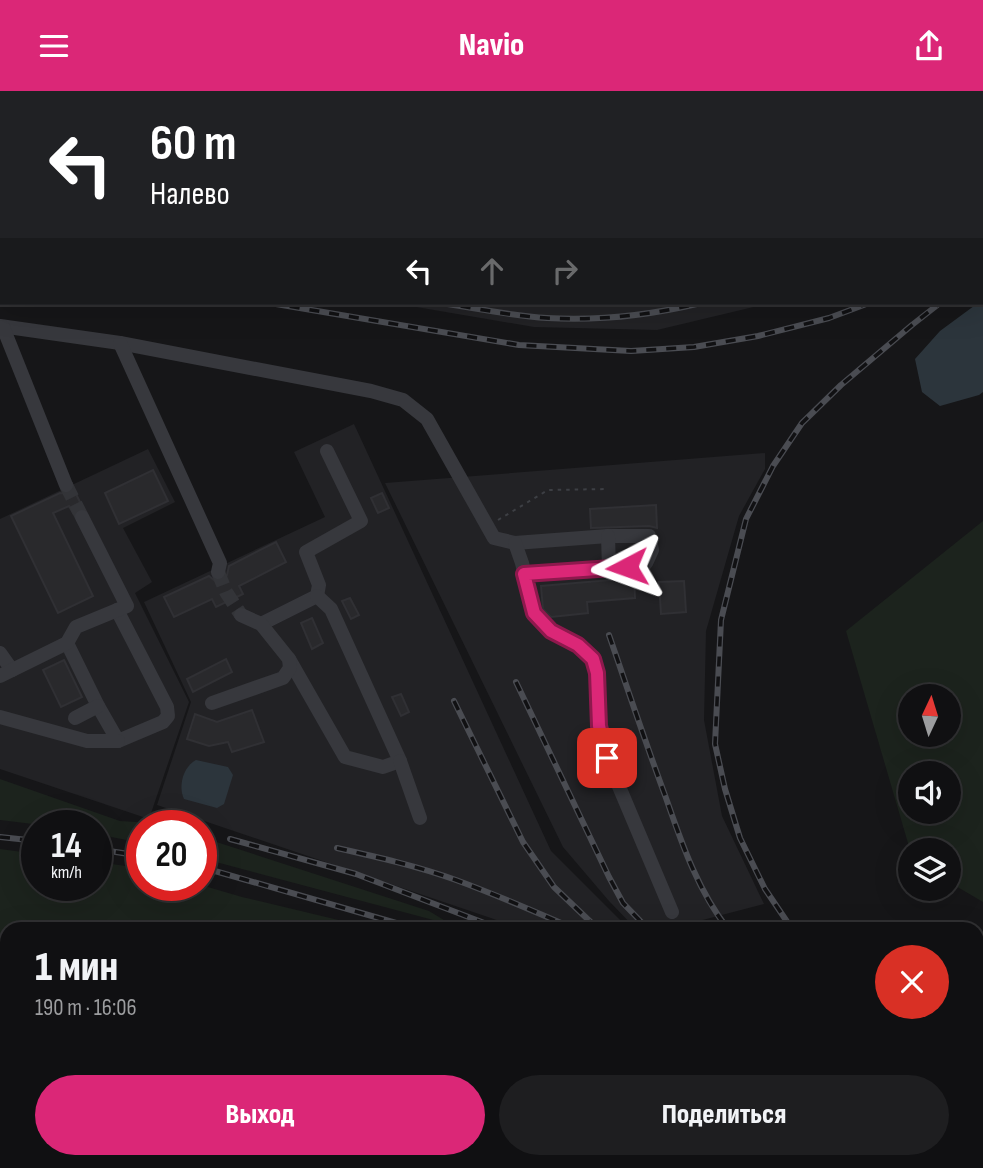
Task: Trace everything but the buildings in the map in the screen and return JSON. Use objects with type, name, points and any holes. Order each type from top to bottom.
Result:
[{"type":"lane","points":[[1,326],[120,343],[371,391],[402,400],[427,419],[494,538],[515,543],[608,536],[649,536],[652,550],[646,563],[627,567],[524,574]]},
{"type":"lane","points":[[1,326],[66,485]]},
{"type":"lane","points":[[120,343],[220,563],[218,572]]},
{"type":"lane","points":[[317,596],[319,585],[306,552],[361,521],[327,451]]},
{"type":"lane","points":[[0,653],[6,673],[67,643],[76,627],[127,606],[82,517]]},
{"type":"lane","points":[[608,536],[609,568]]},
{"type":"lane","points":[[515,543],[534,613],[551,631],[578,645],[593,659],[597,673],[599,726],[607,758],[672,912]]},
{"type":"lane","points":[[261,624],[317,596]]},
{"type":"lane","points":[[317,596],[331,609],[401,761],[420,818]]},
{"type":"lane","points":[[0,717],[88,741],[118,741],[163,722],[168,716],[167,707],[117,610]]},
{"type":"lane","points":[[241,615],[261,624],[289,659],[345,757],[383,767],[401,761]]},
{"type":"lane","points":[[67,643],[118,741]]},
{"type":"lane","points":[[212,703],[283,678],[290,668],[289,659]]},
{"type":"lane","points":[[75,718],[98,706]]},
{"type":"path","points":[[488,526],[548,490],[608,489]]},
{"type":"shaded area","points":[[405,305],[762,305],[657,330],[534,327]]},
{"type":"shaded area","points":[[975,305],[983,305],[983,392],[940,406],[922,392],[915,359],[940,331]]},
{"type":"shaded area","points":[[354,424],[551,851],[622,922],[502,922],[217,825],[217,810],[172,810],[157,805],[191,702],[144,602],[325,517],[294,452]]},
{"type":"shaded area","points":[[148,449],[175,502],[123,528],[152,582],[135,593],[189,702],[152,810],[126,811],[0,769],[0,519]]},
{"type":"shaded area","points":[[765,453],[765,469],[739,516],[706,631],[704,720],[722,816],[764,904],[695,922],[629,922],[609,901],[563,847],[385,483]]},
{"type":"shaded area","points":[[983,521],[983,902],[961,889],[961,838],[906,838],[902,824],[961,824],[961,761],[898,761],[898,809],[846,631]]},
{"type":"shaded area","points":[[196,760],[228,767],[233,775],[224,804],[217,808],[184,799],[183,777],[188,767]]},
{"type":"shaded area","points":[[0,779],[89,810],[21,810],[21,823],[0,820]]},
{"type":"shaded area","points":[[112,818],[126,821],[126,840],[112,837]]},
{"type":"shaded area","points":[[217,842],[429,911],[447,922],[217,862]]},
{"type":"shaded area","points":[[0,849],[21,852],[21,901],[112,901],[112,864],[126,866],[126,901],[217,901],[217,890],[347,922],[0,922]]},
{"type":"tunnel","points":[[66,485],[82,517]]},
{"type":"tunnel","points":[[218,572],[226,592],[241,615]]},
{"type":"railway","points":[[282,305],[519,345],[631,351],[694,347],[758,336],[829,318],[864,305]]},
{"type":"railway","points":[[453,305],[520,316],[566,319],[625,316],[692,305]]},
{"type":"railway","points":[[787,922],[765,889],[740,838],[715,744],[721,620],[746,519],[773,466],[802,423],[841,385],[937,305]]},
{"type":"railway","points":[[609,635],[685,850],[699,883],[723,922]]},
{"type":"railway","points":[[516,682],[609,877],[623,903],[641,922]]},
{"type":"railway","points":[[454,701],[523,842],[554,887],[591,922]]},
{"type":"railway","points":[[0,837],[21,839]]},
{"type":"railway","points":[[230,839],[356,874],[482,922]]},
{"type":"railway","points":[[337,848],[441,875],[558,922]]},
{"type":"railway","points":[[112,851],[126,854]]},
{"type":"railway","points":[[217,872],[393,922]]},
{"type":"route","points":[[607,758],[599,726],[597,673],[593,659],[578,645],[551,631],[534,613],[524,574],[627,567]]}]
